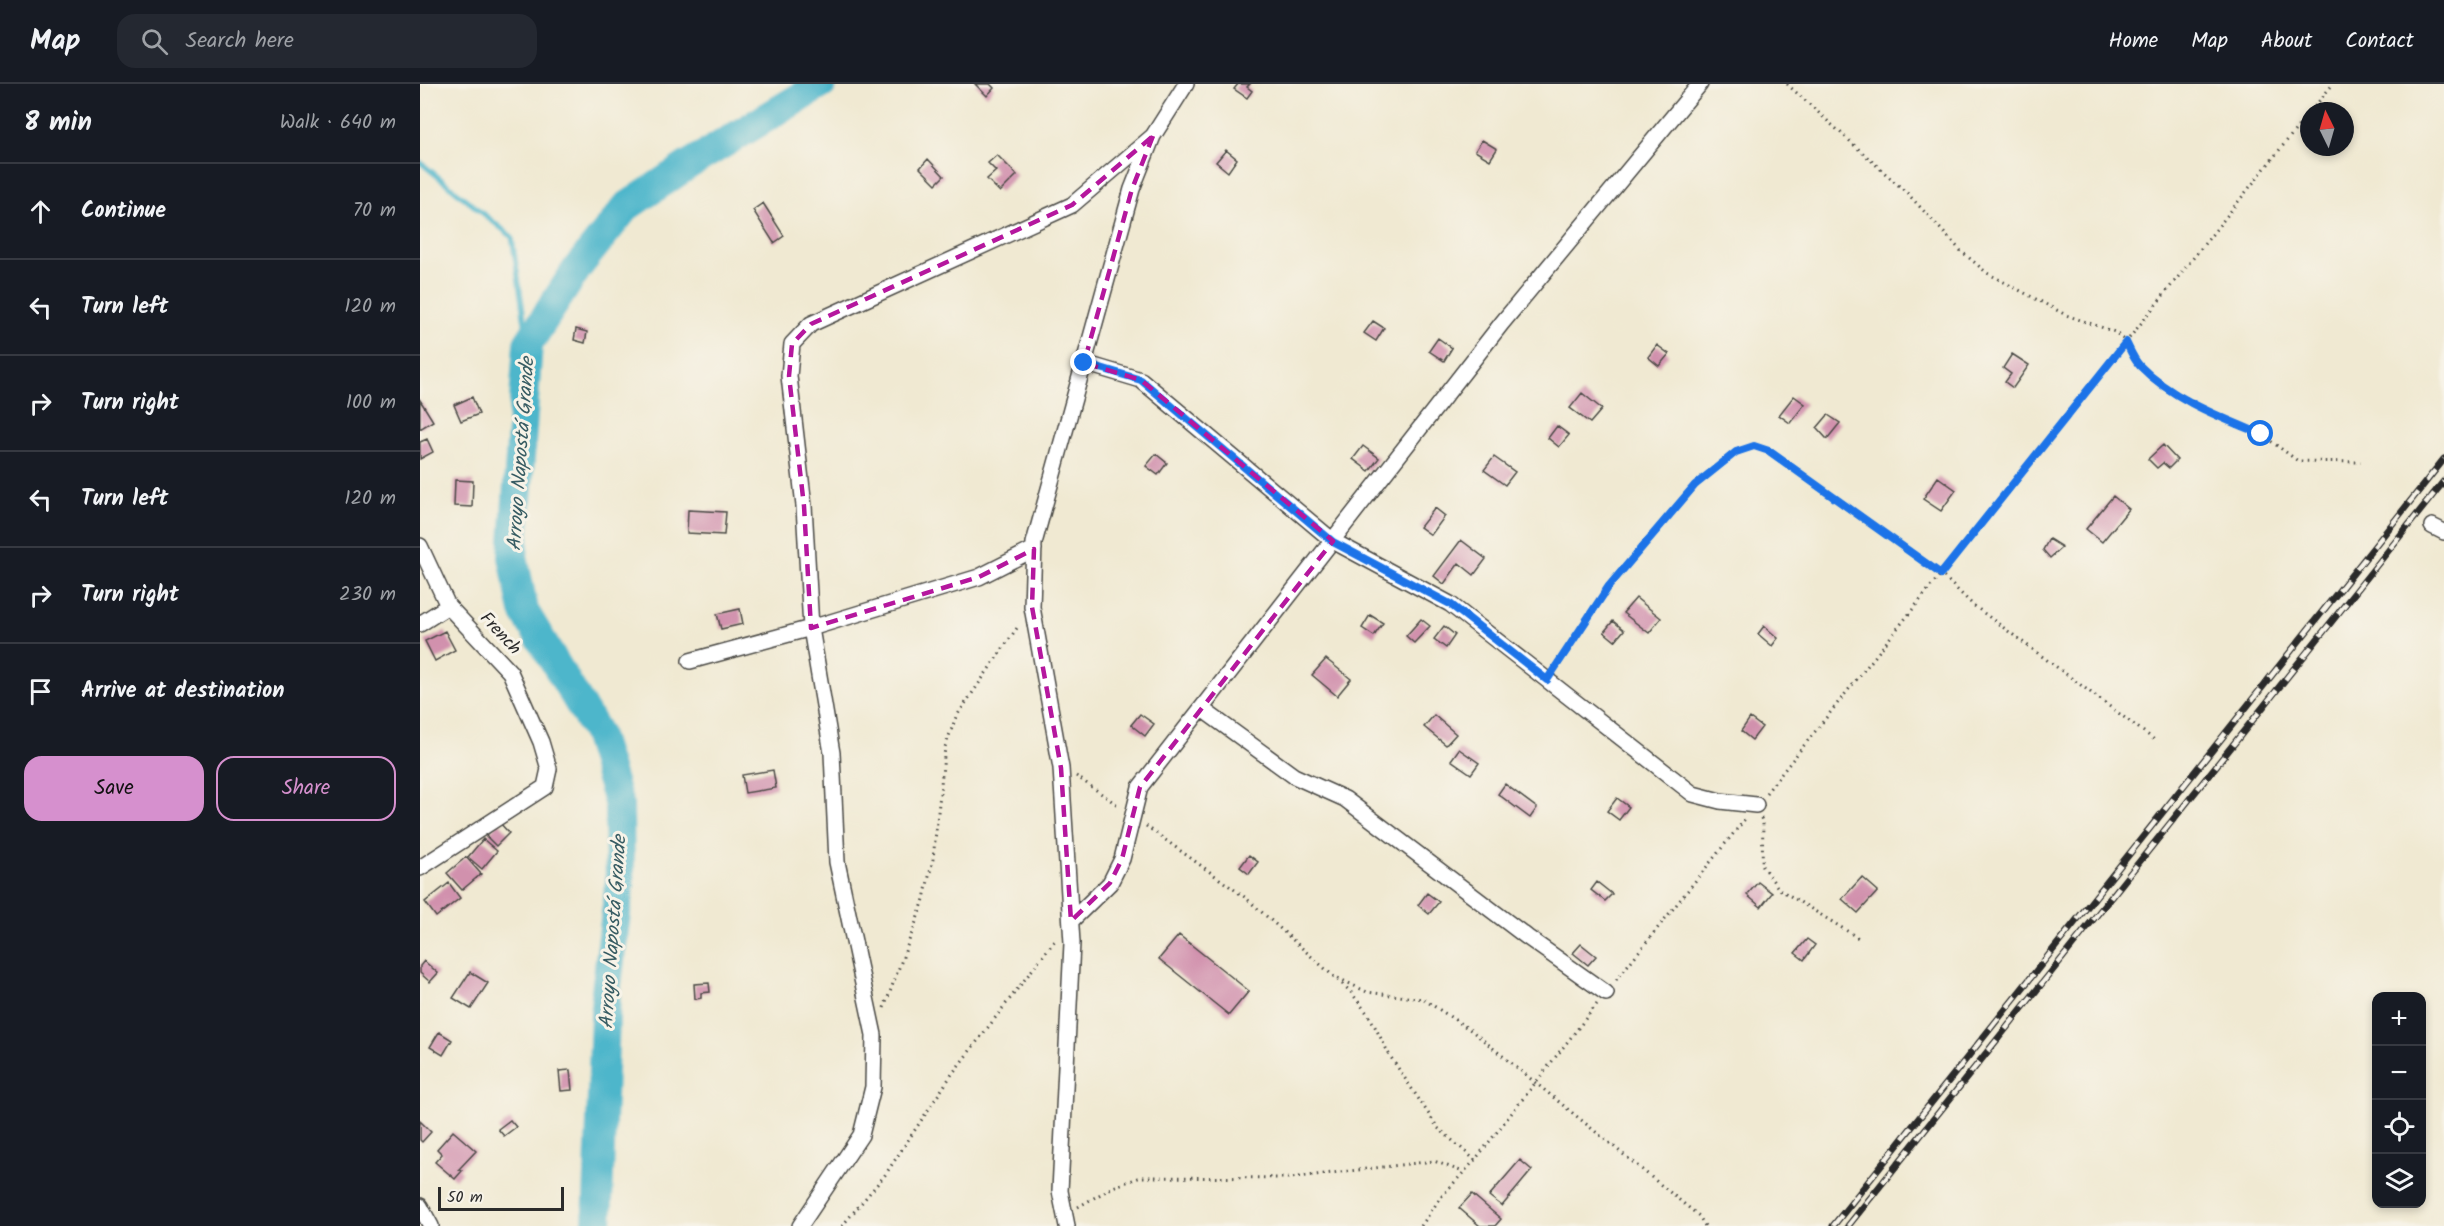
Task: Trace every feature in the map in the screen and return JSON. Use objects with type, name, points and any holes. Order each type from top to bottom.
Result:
[{"type":"street","points":[[1067,1220],[1060,1191],[1072,943],[1071,921],[1061,768],[1032,607],[1034,549],[1132,189],[1153,136],[1186,84]]},
{"type":"street","points":[[1071,921],[1110,883],[1122,860],[1140,787],[1502,323],[1700,84]]},
{"type":"street","points":[[800,1226],[861,1135],[873,1087],[874,1035],[837,862],[832,753],[811,628],[804,506],[789,376],[792,344],[811,324],[1072,205],[1153,136]]},
{"type":"street","points":[[1084,363],[1141,380],[1333,542],[1450,604],[1693,794],[1720,801],[1756,805]]},
{"type":"street","name":"French","points":[[420,546],[448,606],[510,672],[541,742],[549,769],[545,787],[420,868]]},
{"type":"street","points":[[690,661],[811,628],[979,577],[1034,549]]},
{"type":"street","points":[[420,624],[448,606]]},
{"type":"street","points":[[1202,709],[1294,776],[1345,799],[1527,938],[1606,993]]},
{"type":"street","points":[[420,1206],[430,1226]]},
{"type":"path","points":[[1787,84],[1908,194],[1961,251],[1987,273],[2066,315],[2115,332],[2126,342],[2138,365],[2162,385],[2216,415],[2261,434],[2298,461],[2361,462]]},
{"type":"path","points":[[2318,102],[2332,84]]},
{"type":"path","points":[[1421,1226],[1441,1197],[1475,1160],[2300,124]]},
{"type":"path","points":[[1547,680],[1609,586],[1695,485],[1736,452],[1754,446],[1769,451],[1941,574],[1973,605],[2156,741]]},
{"type":"path","points":[[874,1035],[923,903],[933,859],[945,747],[952,727],[956,717],[1032,607]]},
{"type":"path","points":[[1061,768],[1086,781],[1246,898],[1350,991],[1370,1017],[1390,1056],[1438,1128],[1475,1160]]},
{"type":"path","points":[[1756,805],[1763,824],[1762,866],[1779,889],[1860,939]]},
{"type":"path","points":[[842,1226],[885,1175],[952,1074],[1071,921]]},
{"type":"path","points":[[1333,976],[1367,992],[1423,999],[1472,1031],[1699,1216],[1705,1226]]},
{"type":"path","points":[[1067,1220],[1113,1187],[1141,1177],[1290,1178],[1434,1161],[1464,1172]]},
{"type":"highlighted area","points":[[1153,136],[1132,189],[1084,363],[1141,380],[1333,541],[1140,787],[1122,859],[1110,883],[1071,921],[1061,768],[1032,607],[1034,549],[979,577],[811,628],[804,506],[789,376],[792,344],[811,324],[1072,205]]},
{"type":"building","points":[[975,84],[990,84],[994,88],[987,96]]},
{"type":"building","points":[[1238,84],[1250,84],[1247,87],[1252,91],[1247,98],[1234,89]]},
{"type":"building","points":[[1482,140],[1497,149],[1490,160],[1475,151]]},
{"type":"building","points":[[1226,150],[1237,159],[1228,172],[1216,162]]},
{"type":"building","points":[[997,155],[1017,175],[1000,192],[987,179],[996,171],[988,163]]},
{"type":"building","points":[[928,159],[944,176],[936,184],[920,168]]},
{"type":"building","points":[[763,203],[784,236],[774,243],[753,210]]},
{"type":"building","points":[[1373,321],[1384,328],[1376,341],[1364,333]]},
{"type":"building","points":[[576,329],[587,332],[585,343],[574,340]]},
{"type":"building","points":[[1438,338],[1452,348],[1444,361],[1429,351]]},
{"type":"building","points":[[1657,345],[1669,354],[1659,366],[1648,357]]},
{"type":"building","points":[[2012,354],[2029,365],[2013,388],[2005,382],[2011,374],[2003,368]]},
{"type":"building","points":[[1582,393],[1602,409],[1590,423],[1570,408]]},
{"type":"building","points":[[1794,396],[1805,404],[1790,423],[1779,415]]},
{"type":"building","points":[[472,397],[479,414],[461,421],[454,405]]},
{"type":"building","points":[[420,400],[433,421],[420,429]]},
{"type":"building","points":[[1828,415],[1840,423],[1827,439],[1817,428]]},
{"type":"building","points":[[1557,426],[1569,435],[1559,447],[1548,438]]},
{"type":"building","points":[[427,439],[433,452],[420,459],[420,442]]},
{"type":"building","points":[[2163,445],[2177,460],[2169,468],[2163,463],[2157,468],[2148,459]]},
{"type":"building","points":[[1363,446],[1379,458],[1369,471],[1353,459]]},
{"type":"building","points":[[1156,454],[1167,463],[1158,475],[1146,466]]},
{"type":"building","points":[[1494,457],[1515,472],[1505,485],[1484,470]]},
{"type":"building","points":[[1938,477],[1956,490],[1941,511],[1923,499]]},
{"type":"building","points":[[455,480],[473,481],[472,507],[454,506]]},
{"type":"building","points":[[2113,496],[2129,509],[2102,542],[2086,529]]},
{"type":"building","points":[[1435,508],[1445,516],[1431,535],[1420,527]]},
{"type":"building","points":[[688,510],[726,512],[724,535],[687,533]]},
{"type":"building","points":[[2049,539],[2062,547],[2050,558],[2043,550]]},
{"type":"building","points":[[1461,540],[1486,559],[1474,575],[1459,563],[1444,584],[1434,576]]},
{"type":"building","points":[[1636,598],[1661,618],[1649,633],[1623,613]]},
{"type":"building","points":[[740,609],[743,624],[721,629],[717,614]]},
{"type":"building","points":[[1370,615],[1383,623],[1374,636],[1362,628]]},
{"type":"building","points":[[1421,619],[1430,626],[1414,643],[1406,636]]},
{"type":"building","points":[[1613,621],[1624,630],[1615,641],[1604,632]]},
{"type":"building","points":[[1444,626],[1455,635],[1446,648],[1434,639]]},
{"type":"building","points":[[1764,626],[1778,638],[1772,646],[1758,634]]},
{"type":"building","points":[[445,631],[455,650],[435,661],[425,641]]},
{"type":"building","points":[[1326,659],[1351,679],[1337,696],[1312,675]]},
{"type":"building","points":[[1140,714],[1154,724],[1145,736],[1131,725]]},
{"type":"building","points":[[1434,715],[1456,734],[1446,745],[1424,727]]},
{"type":"building","points":[[1750,718],[1762,727],[1752,740],[1741,731]]},
{"type":"building","points":[[1459,749],[1479,763],[1471,774],[1451,760]]},
{"type":"building","points":[[773,770],[776,788],[745,793],[742,775]]},
{"type":"building","points":[[1505,784],[1537,808],[1530,818],[1498,794]]},
{"type":"building","points":[[1617,798],[1629,807],[1619,820],[1607,811]]},
{"type":"building","points":[[499,822],[509,833],[496,846],[486,836]]},
{"type":"building","points":[[483,839],[497,851],[482,869],[468,857]]},
{"type":"building","points":[[1249,855],[1258,862],[1249,874],[1240,867]]},
{"type":"building","points":[[466,857],[481,874],[462,890],[447,873]]},
{"type":"building","points":[[1862,877],[1878,891],[1858,913],[1842,899]]},
{"type":"building","points":[[1597,882],[1612,894],[1605,901],[1591,890]]},
{"type":"building","points":[[1758,882],[1772,893],[1761,907],[1747,895]]},
{"type":"building","points":[[449,883],[460,898],[436,917],[425,902]]},
{"type":"building","points":[[1427,893],[1439,902],[1429,914],[1418,905]]},
{"type":"building","points":[[1179,935],[1249,991],[1229,1015],[1159,959]]},
{"type":"building","points":[[1807,939],[1815,945],[1804,960],[1795,953]]},
{"type":"building","points":[[1581,944],[1596,956],[1588,965],[1573,953]]},
{"type":"building","points":[[424,961],[438,973],[430,982],[420,973],[420,966]]},
{"type":"building","points":[[470,972],[488,983],[471,1009],[453,998]]},
{"type":"building","points":[[709,983],[710,992],[701,993],[701,998],[695,999],[694,984]]},
{"type":"building","points":[[439,1032],[452,1040],[443,1055],[430,1047]]},
{"type":"building","points":[[570,1070],[572,1090],[561,1091],[559,1071]]},
{"type":"building","points":[[510,1120],[516,1127],[504,1136],[498,1129]]},
{"type":"building","points":[[420,1121],[431,1132],[422,1142],[420,1140]]},
{"type":"building","points":[[453,1131],[476,1151],[459,1169],[462,1171],[455,1179],[435,1162],[442,1154],[437,1149]]},
{"type":"building","points":[[1520,1160],[1532,1170],[1502,1206],[1489,1196]]},
{"type":"building","points":[[1472,1194],[1501,1219],[1495,1226],[1480,1226],[1459,1208]]},
{"type":"waterway","name":"Arroyo Napostá Grande","points":[[597,1226],[606,992],[620,882],[619,805],[597,733],[524,611],[513,557],[528,344],[578,267],[626,207],[688,165],[822,84]]},
{"type":"waterway","points":[[420,162],[512,237],[528,344]]},
{"type":"railway","points":[[1833,1226],[2444,459]]},
{"type":"railway","points":[[1848,1226],[2444,481]]},
{"type":"route","points":[[1084,363],[1141,380],[1333,542],[1450,604],[1547,680],[1609,586],[1695,485],[1736,452],[1754,446],[1769,451],[1941,574],[2126,342],[2138,365],[2162,385],[2216,415],[2261,434]]}]
